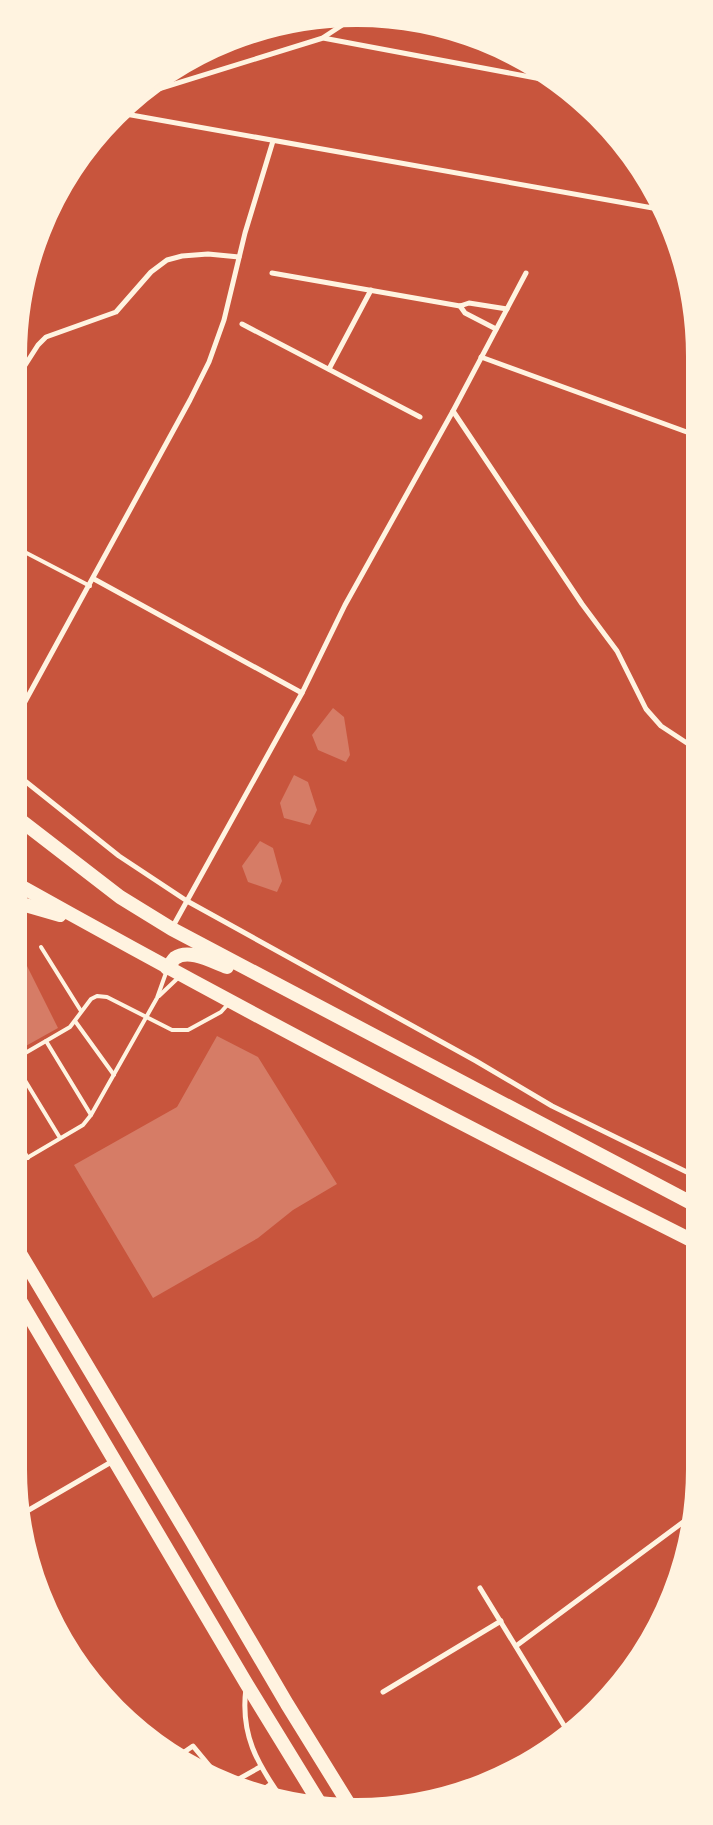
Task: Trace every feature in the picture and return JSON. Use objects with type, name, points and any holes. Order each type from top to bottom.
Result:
[{"type":"highway","points":[[24,823],[120,897],[172,929],[689,1202]]},
{"type":"highway","points":[[24,888],[182,976],[514,1151],[689,1239]]},
{"type":"highway","points":[[24,905],[87,923]]},
{"type":"highway","points":[[167,968],[175,958],[188,955],[257,975]]},
{"type":"highway","points":[[24,1260],[287,1704],[347,1801]]},
{"type":"highway","points":[[46,1297],[24,1308],[246,1683],[317,1799]]},
{"type":"street","points":[[160,88],[323,38],[344,24]]},
{"type":"street","points":[[323,38],[539,79]]},
{"type":"street","points":[[129,114],[655,208]]},
{"type":"street","points":[[24,704],[94,579],[190,400],[208,362],[224,320],[239,257],[273,140]]},
{"type":"street","points":[[24,367],[46,337],[116,312],[151,272],[167,260],[182,256],[208,254],[239,257]]},
{"type":"street","points":[[272,272],[460,306],[468,303],[507,309]]},
{"type":"street","points":[[172,929],[302,693],[345,605],[453,411],[526,273]]},
{"type":"street","points":[[329,369],[371,290]]},
{"type":"street","points":[[460,306],[465,313],[496,329]]},
{"type":"street","points":[[242,324],[420,417]]},
{"type":"street","points":[[481,357],[689,433]]},
{"type":"street","points":[[453,411],[582,604],[617,650],[646,710],[661,726],[689,744]]},
{"type":"street","points":[[94,579],[302,693]]},
{"type":"street","points":[[24,780],[119,856],[187,901],[476,1061],[552,1106],[689,1173]]},
{"type":"street","points":[[677,1196],[689,1195]]},
{"type":"street","points":[[27,1511],[114,1460]]},
{"type":"street","points":[[516,1646],[685,1521]]},
{"type":"street","points":[[480,1588],[565,1727]]},
{"type":"street","points":[[383,1692],[501,1621]]},
{"type":"street","points":[[246,1683],[244,1700],[245,1720],[250,1744],[260,1767],[277,1792]]},
{"type":"street","points":[[183,1753],[193,1746],[211,1768]]},
{"type":"street","points":[[238,1779],[260,1767]]},
{"type":"street","points":[[265,1788],[271,1784]]},
{"type":"lane","points":[[24,553],[90,586]]},
{"type":"lane","points":[[41,947],[82,1011]]},
{"type":"lane","points":[[24,1160],[83,1125],[91,1115],[157,998],[167,968]]},
{"type":"lane","points":[[157,998],[182,976]]},
{"type":"lane","points":[[24,1054],[70,1027],[91,999],[97,996],[107,997],[172,1030],[188,1030],[221,1012],[230,1001]]},
{"type":"lane","points":[[75,1021],[114,1075]]},
{"type":"lane","points":[[46,1041],[91,1115]]},
{"type":"lane","points":[[24,1079],[60,1138]]},
{"type":"lane","points":[[24,1152],[28,1158]]},
{"type":"building","points":[[333,708],[344,717],[350,755],[346,762],[318,750],[312,735]]},
{"type":"building","points":[[294,775],[308,782],[317,810],[310,825],[284,818],[280,803]]},
{"type":"building","points":[[260,841],[273,848],[282,881],[277,892],[248,882],[242,866]]},
{"type":"building","points":[[24,960],[58,1028],[24,1047]]},
{"type":"building","points":[[217,1036],[258,1057],[337,1184],[293,1210],[258,1238],[153,1298],[74,1165],[177,1107]]}]
